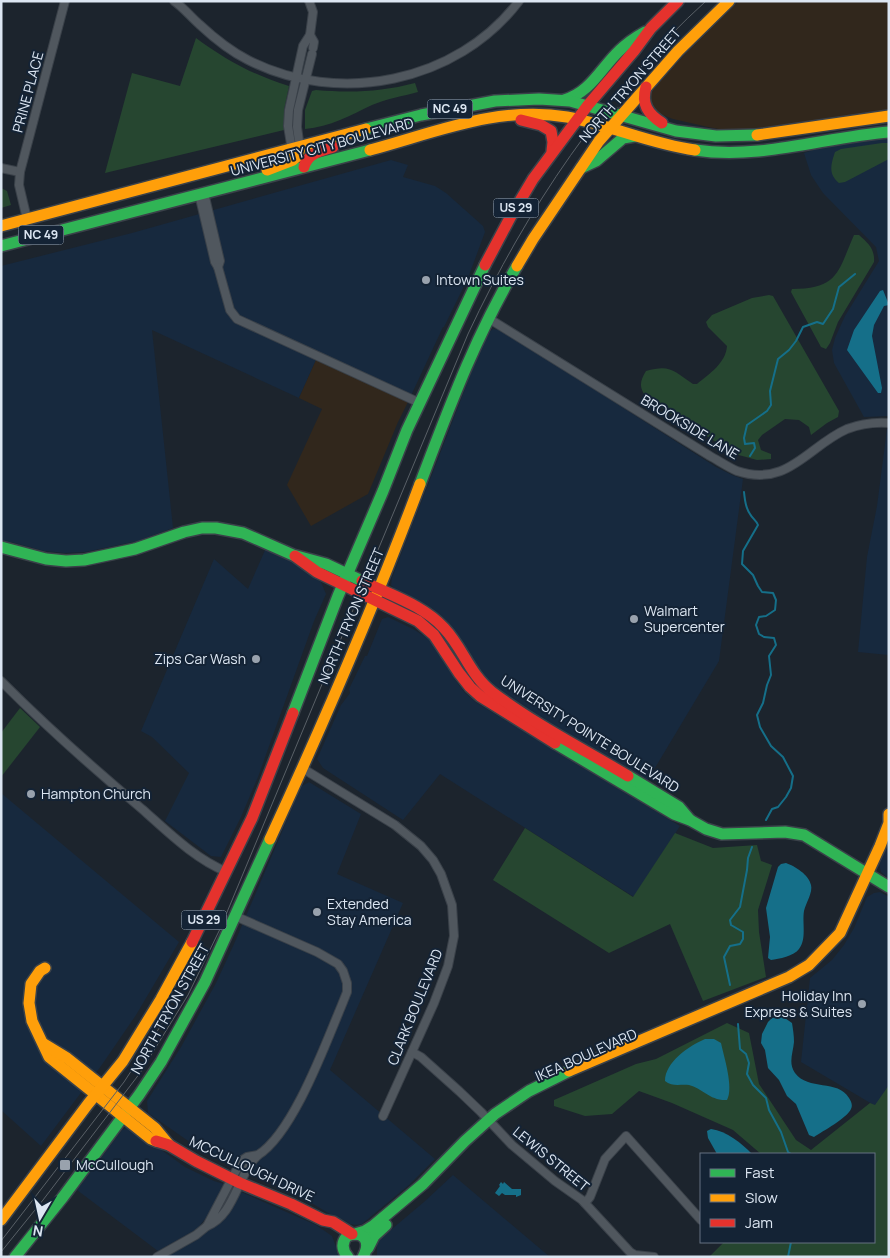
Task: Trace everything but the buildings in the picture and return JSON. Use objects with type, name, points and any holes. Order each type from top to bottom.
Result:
[{"type":"main road","name":"NORTH TRYON STREET","points":[[15,1257],[63,1197],[155,1070],[177,1034],[214,962],[302,768],[377,594],[460,379],[488,318],[519,262],[576,173],[609,128],[647,84],[701,27],[729,1]]},
{"type":"main road","name":"NORTH TRYON STREET","points":[[1,1220],[88,1104],[123,1061],[161,998],[205,917],[252,818],[275,763],[342,584],[420,403],[481,274],[507,224],[550,154],[651,28],[676,3]]},
{"type":"main road","name":"NC 49","points":[[562,100],[570,99],[582,92],[624,47],[651,28]]},
{"type":"main road","points":[[647,84],[643,97],[647,111],[657,120],[676,131]]},
{"type":"main road","name":"UNIVERSITY CITY BOULEVARD","points":[[1,226],[376,127],[481,102],[523,99],[562,100],[588,105],[676,131],[707,136],[738,137],[775,133],[851,120],[889,116]]},
{"type":"main road","name":"UNIVERSITY CITY BOULEVARD","points":[[1,246],[378,148],[452,126],[496,117],[546,116],[577,119],[681,148],[709,152],[780,149],[858,135],[889,132]]},
{"type":"main road","points":[[496,117],[518,120],[548,128],[553,136],[554,144],[550,154]]},
{"type":"main road","points":[[304,167],[305,160],[309,156],[360,138],[376,127]]},
{"type":"main road","points":[[576,173],[596,160],[623,138],[635,136]]},
{"type":"main road","points":[[226,188],[248,177],[293,160],[298,156],[296,149]]},
{"type":"main road","points":[[1,240],[26,230],[28,225],[27,219]]},
{"type":"main road","points":[[1,547],[46,559],[84,560],[135,549],[184,532],[202,528],[216,528],[243,533],[293,555],[317,560],[347,573],[360,586]]},
{"type":"main road","points":[[293,555],[313,570],[342,584],[360,586]]},
{"type":"main road","name":"UNIVERSITY POINTE BOULEVARD","points":[[360,586],[377,594],[430,630],[442,645],[459,673],[480,696],[674,814],[706,829],[722,834],[779,832],[804,835],[889,887]]},
{"type":"main road","name":"IKEA BOULEVARD","points":[[353,1234],[369,1229],[410,1195],[472,1134],[523,1102],[551,1086],[801,970],[821,954],[840,933],[868,874],[889,823],[889,814]]},
{"type":"main road","name":"MCCULLOUGH DRIVE","points":[[45,968],[40,971],[31,984],[29,1003],[32,1021],[44,1044],[59,1053],[126,1112],[155,1128],[169,1145],[236,1181],[291,1204],[323,1220],[333,1222],[353,1234],[364,1237],[367,1253]]},
{"type":"main road","name":"IKEA BOULEVARD","points":[[367,1253],[375,1234],[430,1187],[491,1122]]},
{"type":"main road","name":"MCCULLOUGH DRIVE","points":[[323,1220],[337,1235],[345,1252]]},
{"type":"main road","name":"MCCULLOUGH DRIVE","points":[[345,1252],[344,1240],[353,1234]]},
{"type":"street","name":"PRINE PLACE","points":[[27,219],[19,185],[20,172],[66,1]]},
{"type":"street","points":[[174,1],[219,41],[246,59],[276,72],[301,79],[346,84],[366,83],[405,76],[434,66],[461,53],[481,39],[519,1]]},
{"type":"street","points":[[296,149],[296,120],[301,79],[302,46],[310,35],[313,12],[310,1]]},
{"type":"street","points":[[301,79],[314,42],[310,35]]},
{"type":"street","points":[[1,168],[20,172]]},
{"type":"street","points":[[202,194],[215,262],[230,310],[237,319],[420,403]]},
{"type":"street","name":"BROOKSIDE LANE","points":[[488,318],[710,456],[742,472],[764,474],[784,470],[800,462],[829,440],[848,429],[868,424],[889,423]]},
{"type":"street","points":[[1,681],[53,732],[134,803],[200,857],[213,866],[227,872]]},
{"type":"street","name":"CLARK BOULEVARD","points":[[302,768],[411,837],[433,860],[447,887],[454,921],[452,951],[440,986],[383,1116]]},
{"type":"street","points":[[157,1257],[196,1235],[214,1223],[223,1214],[236,1181],[258,1155],[274,1140],[300,1098],[347,992],[344,971],[329,958],[235,916]]},
{"type":"street","name":"LEWIS STREET","points":[[412,1052],[421,1057],[491,1122],[512,1145],[585,1203],[632,1254],[654,1257]]},
{"type":"street","points":[[585,1203],[590,1197],[604,1160],[611,1150],[626,1136],[700,1219]]},
{"type":"shaded area","points":[[739,1],[889,1],[889,112],[764,131],[724,130],[673,119],[655,112],[647,100],[651,91],[687,52]]},
{"type":"shaded area","points":[[889,136],[889,416],[864,417],[834,363],[832,350],[845,316],[879,261],[876,247],[823,193],[811,175],[804,153],[835,143]]},
{"type":"shaded area","points":[[391,160],[408,165],[403,177],[435,186],[446,193],[483,226],[485,232],[468,278],[408,402],[316,360],[299,398],[152,330],[173,528],[138,541],[85,552],[44,551],[11,542],[1,555],[1,266],[132,233]]},
{"type":"shaded area","points":[[493,329],[501,330],[716,467],[743,479],[719,661],[646,783],[496,690],[478,670],[458,636],[443,617],[427,605],[396,590],[391,585],[392,578],[478,355],[488,333]]},
{"type":"shaded area","points":[[316,360],[408,402],[368,494],[311,526],[287,485],[322,409],[299,398]]},
{"type":"shaded area","points":[[887,429],[889,429],[889,655],[858,652],[867,557],[877,506]]},
{"type":"shaded area","points":[[266,548],[286,557],[319,577],[318,580],[321,582],[326,594],[314,621],[258,777],[241,817],[221,857],[211,856],[165,821],[189,773],[152,737],[141,731],[214,559],[248,589]]},
{"type":"shaded area","points":[[388,617],[432,641],[456,681],[465,693],[477,703],[680,826],[634,897],[440,774],[403,820],[323,768],[317,759],[341,705],[350,693],[349,689],[365,656],[367,656],[382,619]]},
{"type":"shaded area","points":[[309,782],[361,814],[337,874],[403,903],[330,1070],[435,1159],[409,1185],[362,1224],[356,1225],[342,1219],[340,1220],[293,1192],[194,1145],[148,1113],[147,1101],[181,1047],[216,983],[302,786]]},
{"type":"shaded area","points":[[1,793],[179,942],[136,1015],[101,1066],[41,1146],[1,1110]]},
{"type":"shaded area","points":[[889,838],[889,879],[881,872],[879,864]]},
{"type":"shaded area","points":[[880,892],[889,897],[889,1114],[801,1062],[810,978],[832,960],[844,945],[854,928],[867,897]]},
{"type":"shaded area","points":[[126,1128],[132,1129],[185,1167],[224,1184],[217,1204],[197,1229],[158,1251],[77,1190],[122,1130]]},
{"type":"shaded area","points":[[453,1175],[550,1257],[377,1257],[377,1244],[380,1239]]},
{"type":"shaded area","points":[[232,1188],[316,1225],[332,1236],[340,1257],[156,1257],[193,1236],[216,1215]]},
{"type":"green space","points":[[196,38],[240,66],[289,86],[284,110],[284,130],[105,173],[132,73],[180,86]]},
{"type":"green space","points":[[415,83],[418,92],[377,103],[332,123],[305,129],[305,110],[312,91],[366,91]]},
{"type":"green space","points":[[889,143],[889,159],[845,182],[839,183],[833,176],[831,169],[835,152],[841,149]]},
{"type":"green space","points":[[1,188],[7,191],[11,205],[1,208]]},
{"type":"green space","points":[[854,235],[859,235],[870,247],[874,262],[838,322],[826,349],[821,347],[791,292],[792,289],[819,286],[835,276]]},
{"type":"green space","points":[[773,296],[839,411],[838,417],[811,435],[809,427],[799,420],[785,419],[758,440],[761,450],[771,454],[771,459],[757,460],[735,454],[648,399],[643,392],[641,382],[646,371],[661,368],[676,372],[693,384],[697,384],[712,372],[724,358],[727,346],[708,327],[706,322],[712,315],[752,298]]},
{"type":"green space","points":[[20,708],[40,727],[1,777],[1,733]]},
{"type":"green space","points":[[525,828],[633,897],[675,833],[713,848],[757,845],[761,861],[772,865],[758,910],[759,932],[766,977],[703,1001],[670,924],[609,953],[493,880]]},
{"type":"green space","points":[[727,1023],[749,1033],[759,1084],[796,1140],[811,1150],[870,1103],[875,1105],[889,1085],[889,1257],[709,1257],[723,1243],[875,1243],[875,1153],[760,1153],[733,1130],[672,1103],[639,1091],[612,1114],[585,1116],[554,1106],[554,1100],[636,1064],[656,1059]]},
{"type":"water","points":[[883,290],[889,305],[884,306],[874,325],[872,336],[882,388],[881,393],[878,393],[847,350],[854,330],[880,291]]},
{"type":"water","points":[[786,863],[805,874],[810,881],[811,891],[804,911],[804,936],[799,949],[794,954],[771,960],[768,958],[770,937],[766,908],[778,867]]},
{"type":"water","points":[[782,1016],[792,1023],[794,1042],[791,1062],[795,1073],[807,1082],[831,1086],[844,1092],[852,1106],[849,1113],[814,1137],[809,1135],[796,1104],[787,1096],[779,1080],[768,1068],[765,1050],[761,1043],[762,1034],[768,1022],[772,1018]]},
{"type":"water","points":[[705,1039],[714,1039],[721,1043],[729,1080],[727,1100],[721,1100],[689,1085],[673,1085],[665,1081],[666,1074],[673,1061],[685,1050]]},
{"type":"water","points":[[711,1129],[717,1130],[728,1135],[751,1153],[716,1153],[708,1138],[707,1131]]},
{"type":"water","points":[[501,1182],[503,1184],[504,1182],[512,1189],[521,1189],[521,1195],[516,1197],[516,1195],[505,1195],[502,1193],[499,1196],[495,1193]]},
{"type":"waterway","points":[[750,456],[755,448],[754,443],[745,444],[744,438],[747,425],[767,411],[771,405],[770,391],[778,359],[789,350],[803,327],[817,322],[823,324],[833,309],[839,287],[855,274]]},
{"type":"waterway","points":[[744,492],[747,509],[758,525],[743,551],[742,564],[753,575],[762,592],[773,593],[776,600],[775,610],[766,616],[759,617],[756,625],[759,634],[764,637],[774,638],[776,645],[769,656],[771,675],[763,703],[757,715],[760,727],[771,746],[783,757],[793,776],[791,788],[786,797],[778,807],[772,809],[766,820]]},
{"type":"waterway","points":[[730,985],[724,957],[730,946],[740,944],[743,939],[743,932],[731,925],[730,920],[740,907],[748,858],[752,847]]},
{"type":"waterway","points":[[738,1024],[740,1049],[746,1054],[749,1063],[747,1074],[753,1085],[766,1098],[769,1110],[790,1153]]},
{"type":"waterway","points":[[788,1257],[791,1243]]},
{"type":"tram line","points":[[1,1252],[140,1073],[188,995],[220,929],[468,334],[516,242],[542,198],[601,114],[669,37],[706,1]]},
{"type":"tram line","points":[[1,1241],[124,1082],[173,1007]]},
{"type":"traffic: fast","points":[[564,100],[581,92],[622,48],[645,32]]},
{"type":"traffic: fast","points":[[366,129],[421,115],[495,101],[539,99],[570,101],[676,131],[716,136],[757,135]]},
{"type":"traffic: fast","points":[[695,150],[719,152],[768,150],[889,132]]},
{"type":"traffic: fast","points":[[581,168],[596,161],[623,138],[635,136]]},
{"type":"traffic: fast","points":[[1,246],[370,150]]},
{"type":"traffic: fast","points":[[293,713],[338,596],[407,430],[485,265]]},
{"type":"traffic: fast","points":[[420,484],[475,346],[517,266]]},
{"type":"traffic: fast","points":[[1,547],[46,559],[84,560],[135,549],[184,532],[202,528],[216,528],[243,533],[293,555],[326,564],[362,581]]},
{"type":"traffic: fast","points":[[555,743],[674,814],[706,829],[722,834],[785,832],[804,835],[889,887]]},
{"type":"traffic: fast","points":[[628,776],[679,807],[690,820]]},
{"type":"traffic: fast","points":[[15,1257],[63,1197],[139,1095],[161,1062],[205,982],[270,839]]},
{"type":"traffic: fast","points":[[355,1234],[373,1226],[423,1184],[465,1141],[495,1114],[529,1091],[569,1071]]},
{"type":"traffic: fast","points":[[368,1248],[374,1236],[386,1225]]},
{"type":"traffic: fast","points":[[348,1257],[344,1252],[343,1244],[347,1236],[353,1235],[362,1236],[365,1239],[366,1247],[363,1257]]},
{"type":"traffic: slow","points":[[517,266],[599,141],[678,51],[729,1]]},
{"type":"traffic: slow","points":[[370,150],[467,123],[492,118],[542,114],[583,120],[662,143],[695,150]]},
{"type":"traffic: slow","points":[[757,135],[889,116]]},
{"type":"traffic: slow","points":[[1,226],[366,129]]},
{"type":"traffic: slow","points":[[267,170],[293,160],[298,156],[300,148]]},
{"type":"traffic: slow","points":[[270,839],[348,663],[420,484]]},
{"type":"traffic: slow","points":[[569,1071],[789,977],[809,965],[840,933],[880,846],[889,823],[889,814]]},
{"type":"traffic: slow","points":[[1,1220],[88,1104],[123,1061],[161,999],[192,942]]},
{"type":"traffic: slow","points":[[45,968],[40,971],[31,984],[29,1003],[32,1021],[49,1057],[151,1139],[156,1141]]},
{"type":"traffic: slow","points":[[44,1044],[67,1058],[155,1128],[169,1145]]},
{"type":"traffic: jam","points":[[485,265],[533,179],[588,105],[651,28],[678,1]]},
{"type":"traffic: jam","points":[[646,87],[644,99],[647,108],[662,123]]},
{"type":"traffic: jam","points":[[521,120],[541,125],[551,131],[552,151]]},
{"type":"traffic: jam","points":[[304,167],[312,156],[333,147]]},
{"type":"traffic: jam","points":[[295,556],[317,572],[418,621],[434,635],[459,673],[480,696],[555,743]]},
{"type":"traffic: jam","points":[[362,581],[406,601],[436,620],[451,636],[478,678],[508,704],[628,776]]},
{"type":"traffic: jam","points":[[192,942],[252,818],[293,713]]},
{"type":"traffic: jam","points":[[156,1141],[169,1145],[240,1183],[291,1204],[323,1220],[333,1222],[352,1234]]},
{"type":"place","name":"Intown Suites","points":[[426,280]]},
{"type":"place","name":"Walmart Supercenter","points":[[634,619]]},
{"type":"place","name":"Zips Car Wash","points":[[256,659]]},
{"type":"place","name":"Hampton Church","points":[[31,794]]},
{"type":"place","name":"Extended Stay America","points":[[317,912]]},
{"type":"place","name":"Holiday Inn Express & Suites","points":[[862,1004]]},
{"type":"place","name":"McCullough","points":[[65,1165]]}]
